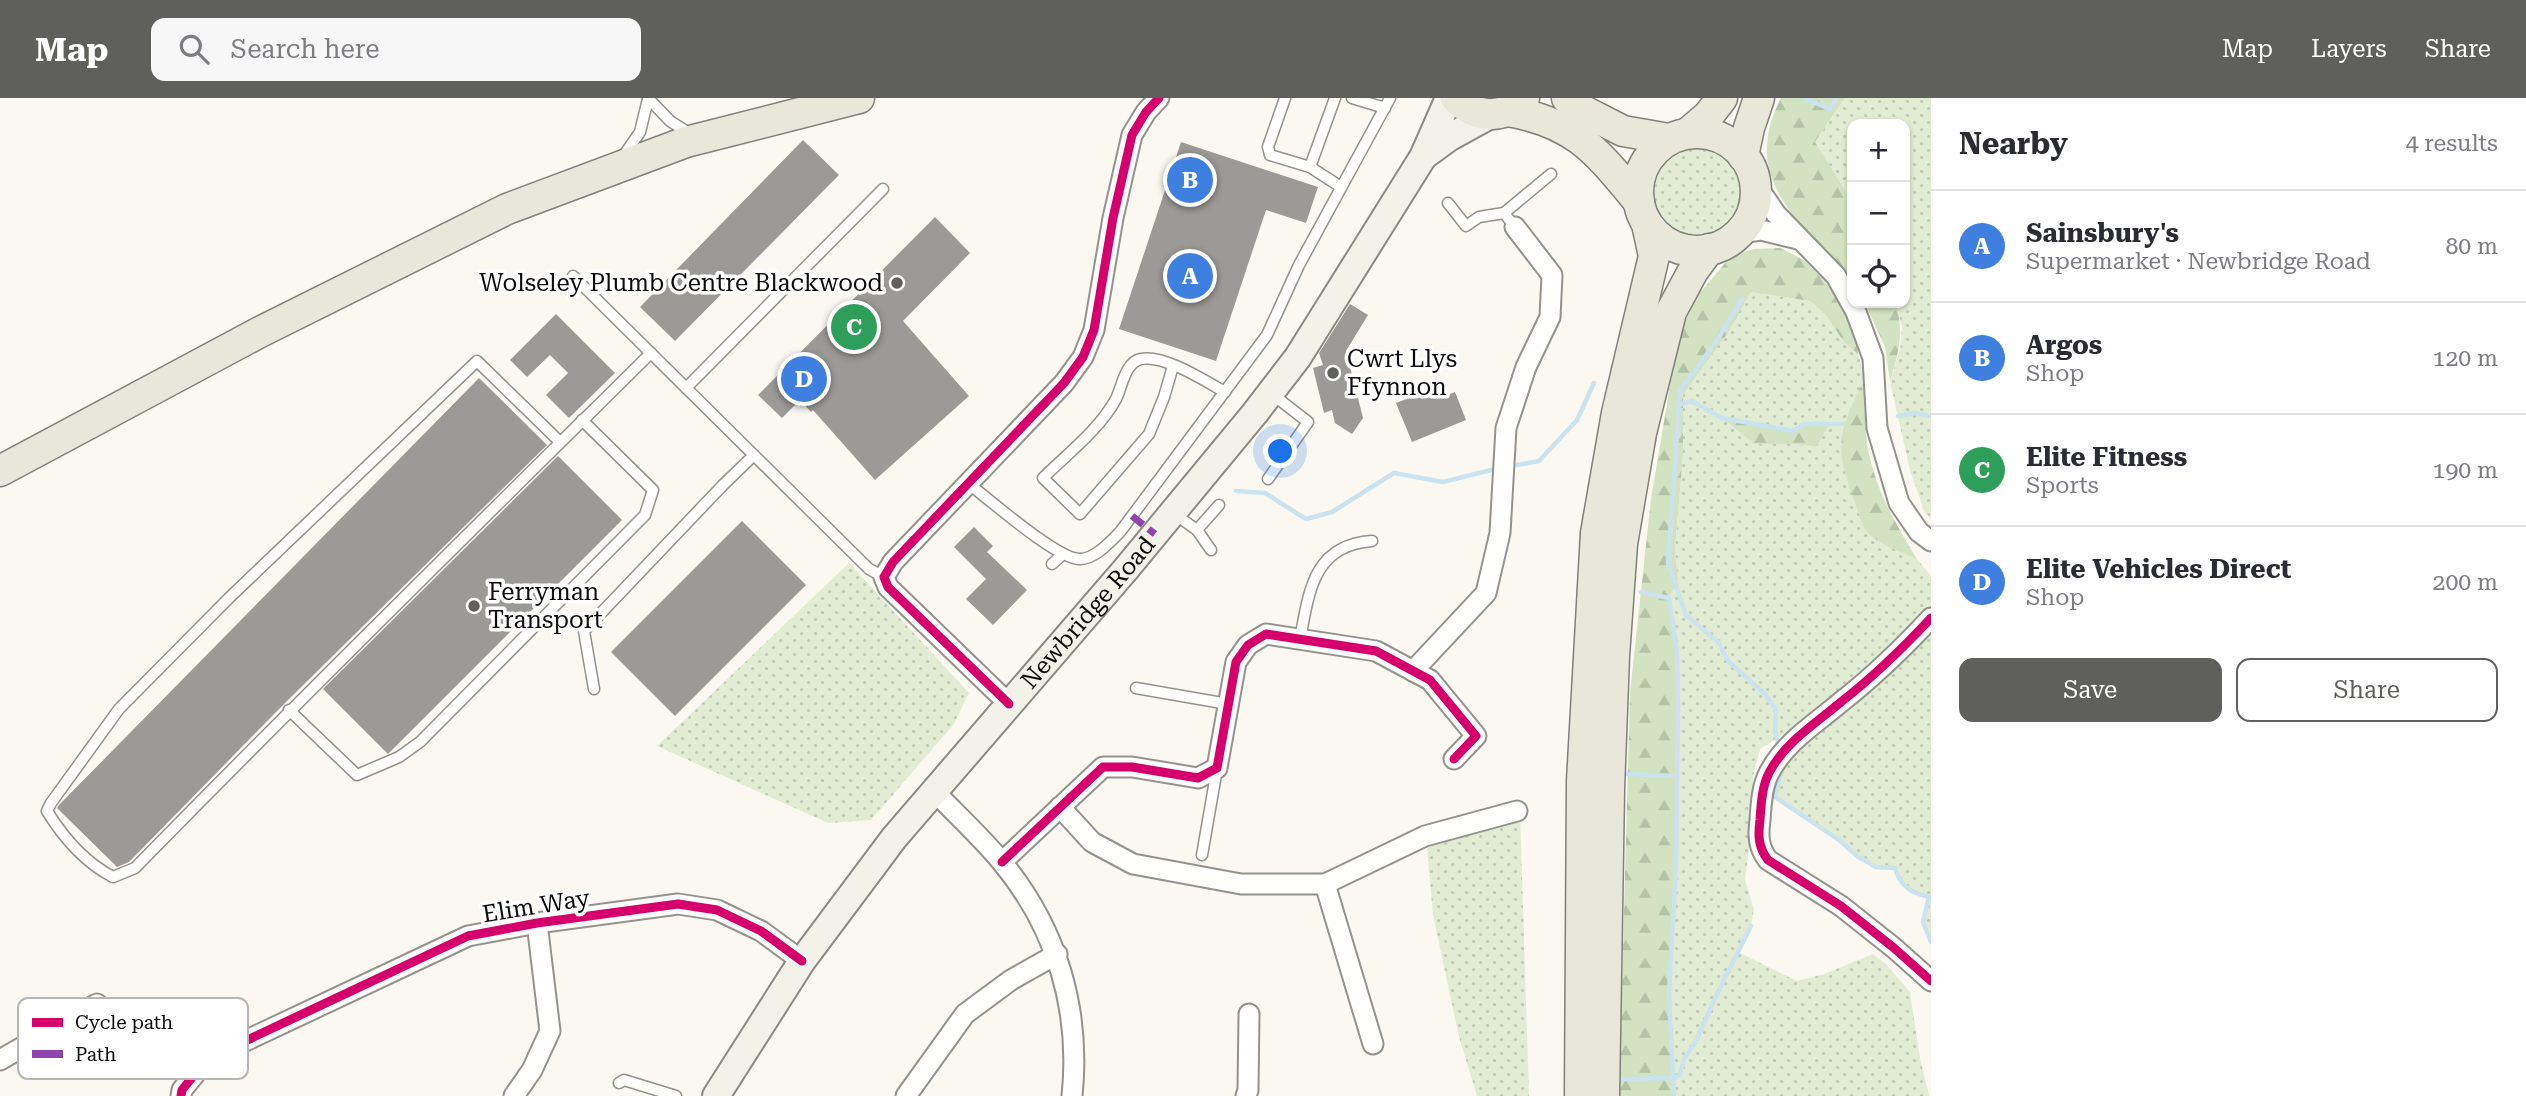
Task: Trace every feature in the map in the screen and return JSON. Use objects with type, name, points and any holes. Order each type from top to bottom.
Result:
[{"type":"main road","points":[[0,471],[260,332],[507,209],[699,139],[859,98]]},
{"type":"main road","name":"Newbridge Road","points":[[716,1096],[802,961],[865,875],[1271,393],[1331,307],[1386,213],[1423,157],[1448,98]]},
{"type":"main road","points":[[1456,98],[1478,113],[1508,108],[1571,131],[1606,163],[1659,237],[1674,246],[1692,250],[1709,249],[1726,243],[1739,233],[1749,218],[1755,201],[1749,169],[1749,128],[1759,98]]},
{"type":"main road","points":[[1567,98],[1582,110],[1623,131],[1678,136],[1711,134],[1726,140],[1749,169]]},
{"type":"main road","points":[[1580,1096],[1582,782],[1596,533],[1617,413],[1654,256],[1638,187],[1642,172],[1658,148],[1708,116],[1723,98]]},
{"type":"main road","name":"Newbridge Road","points":[[1423,157],[1450,137],[1508,108]]},
{"type":"main road","points":[[1604,1096],[1609,789],[1622,544],[1641,433],[1671,312],[1693,271],[1709,249]]},
{"type":"street","points":[[1009,704],[888,587],[884,578],[893,562],[1064,383],[1083,357],[1094,330],[1113,218],[1132,135],[1146,112],[1159,98]]},
{"type":"street","points":[[1749,169],[1776,214],[1836,276],[1856,312],[1873,358],[1877,428],[1899,503],[1919,532],[1931,541]]},
{"type":"street","points":[[1413,671],[1486,593],[1500,533],[1506,428],[1526,367],[1550,317],[1552,275],[1510,220]]},
{"type":"street","points":[[1739,233],[1751,229],[1761,230],[1781,233],[1799,240]]},
{"type":"street","points":[[1931,618],[1906,644],[1840,703],[1815,721],[1781,755],[1768,774],[1762,798],[1759,832],[1760,850],[1768,860],[1841,906],[1931,981]]},
{"type":"street","points":[[1002,862],[1103,767],[1132,766],[1198,778],[1217,768],[1236,662],[1248,645],[1266,634],[1377,651],[1430,680],[1476,736],[1454,759]]},
{"type":"street","points":[[934,790],[1002,862],[1044,925],[1057,954],[1070,1004],[1075,1065],[1072,1096]]},
{"type":"street","points":[[1060,807],[1092,842],[1133,864],[1241,884],[1325,884],[1425,836],[1517,811]]},
{"type":"street","points":[[1325,884],[1373,1044]]},
{"type":"street","name":"Elim Way","points":[[248,1040],[468,936],[537,923],[678,904],[717,910],[761,931],[802,961]]},
{"type":"street","points":[[514,1096],[531,1070],[550,1031],[537,923]]},
{"type":"street","points":[[906,1096],[965,1014],[1011,980],[1057,954]]},
{"type":"street","points":[[1246,1096],[1249,1013]]},
{"type":"street","points":[[0,1060],[18,1050]]},
{"type":"street","name":"Elim Way","points":[[181,1096],[182,1090],[191,1079]]},
{"type":"lane","points":[[648,98],[670,121],[699,139]]},
{"type":"lane","points":[[612,169],[640,132],[648,98]]},
{"type":"lane","points":[[1285,98],[1268,147],[1270,155],[1310,167],[1341,187]]},
{"type":"lane","points":[[1310,167],[1335,98]]},
{"type":"lane","points":[[1352,98],[1384,108]]},
{"type":"lane","points":[[969,484],[1062,555],[1081,559],[1102,550],[1120,532],[1267,335],[1299,265],[1390,98]]},
{"type":"lane","points":[[1448,203],[1466,226],[1479,217],[1510,220],[1551,174]]},
{"type":"lane","points":[[686,388],[883,189]]},
{"type":"lane","points":[[573,276],[869,569],[884,578]]},
{"type":"lane","points":[[560,442],[477,361],[230,597],[119,709],[47,811],[56,825],[96,869],[113,877],[135,868],[289,710],[651,353]]},
{"type":"lane","points":[[1173,366],[1149,434],[1080,514],[1043,478],[1096,426],[1115,400],[1131,364],[1141,359],[1156,360],[1173,366],[1226,392]]},
{"type":"lane","points":[[1268,479],[1308,422],[1271,393]]},
{"type":"lane","points":[[289,710],[357,775],[399,757],[420,742],[645,515],[653,490],[582,421]]},
{"type":"lane","points":[[594,689],[584,631],[754,455]]},
{"type":"lane","points":[[1197,530],[1219,505]]},
{"type":"lane","points":[[1172,513],[1197,530],[1211,550]]},
{"type":"lane","points":[[1300,639],[1310,585],[1321,568],[1338,551],[1354,542],[1372,541]]},
{"type":"lane","points":[[1052,564],[1062,555]]},
{"type":"lane","points":[[1136,688],[1228,704]]},
{"type":"lane","points":[[1202,855],[1217,768]]},
{"type":"lane","points":[[619,1083],[624,1080],[676,1096]]},
{"type":"green space","points":[[1781,98],[1845,98],[1815,142],[1847,193],[1847,275],[1798,222],[1777,189],[1767,156],[1772,119]]},
{"type":"green space","points":[[1845,98],[1931,98],[1931,519],[1924,511],[1910,470],[1890,382],[1900,349],[1902,327],[1897,308],[1910,308],[1910,119],[1847,119],[1847,193],[1815,142]]},
{"type":"green space","points":[[1696,147],[1721,154],[1733,166],[1740,191],[1733,216],[1721,228],[1696,235],[1671,228],[1659,216],[1652,191],[1659,166],[1671,154]]},
{"type":"green space","points":[[1780,248],[1804,260],[1836,293],[1855,328],[1858,354],[1844,342],[1825,314],[1810,301],[1751,292],[1729,331],[1683,395],[1683,455],[1675,548],[1678,580],[1669,598],[1677,652],[1678,702],[1676,865],[1669,994],[1674,1096],[1619,1096],[1630,693],[1651,499],[1671,380],[1682,327],[1699,294],[1732,255],[1754,249]]},
{"type":"green space","points":[[1751,292],[1810,301],[1825,314],[1844,342],[1858,354],[1865,378],[1846,478],[1867,532],[1881,543],[1917,559],[1931,576],[1931,610],[1911,631],[1805,721],[1760,749],[1753,776],[1754,805],[1745,880],[1754,909],[1751,926],[1738,952],[1797,981],[1824,974],[1873,954],[1887,965],[1910,992],[1929,1096],[1674,1096],[1669,994],[1676,865],[1678,702],[1677,652],[1669,598],[1678,580],[1675,548],[1683,455],[1683,395],[1728,331]],"holes":[[[1724,419],[1793,431],[1815,447],[1754,444]]]},
{"type":"green space","points":[[1867,308],[1897,308],[1899,343],[1890,382],[1885,347]]},
{"type":"green space","points":[[1865,378],[1865,426],[1872,467],[1891,514],[1917,559],[1886,545],[1867,531],[1861,521],[1844,469],[1844,427]]},
{"type":"green space","points":[[1722,418],[1793,431],[1804,424],[1829,424],[1816,447],[1754,444]]},
{"type":"green space","points":[[849,563],[969,693],[954,724],[871,820],[828,823],[657,746]]},
{"type":"green space","points":[[1931,633],[1931,942],[1923,922],[1929,897],[1907,888],[1895,868],[1876,867],[1857,856],[1839,840],[1775,797],[1783,766],[1813,732],[1878,682]]},
{"type":"green space","points":[[1520,814],[1529,1096],[1477,1096],[1459,1037],[1433,915],[1427,847]]},
{"type":"building","points":[[803,140],[839,175],[675,341],[640,307]]},
{"type":"building","points":[[1181,142],[1318,187],[1306,223],[1266,210],[1216,361],[1119,329]]},
{"type":"building","points":[[935,217],[970,253],[903,321],[969,396],[875,480],[813,410],[811,412],[800,400],[782,418],[758,395]]},
{"type":"building","name":"Cwrt Llys Ffynnon","points":[[1350,304],[1368,315],[1346,351],[1363,418],[1352,434],[1335,423],[1332,410],[1324,413],[1313,368],[1323,365],[1319,353]]},
{"type":"building","points":[[556,314],[615,373],[569,418],[546,395],[568,373],[550,355],[527,377],[510,360]]},
{"type":"building","points":[[479,378],[547,445],[284,704],[129,862],[117,867],[57,808],[59,805]]},
{"type":"building","points":[[1433,389],[1437,399],[1455,392],[1466,420],[1412,442],[1396,403]]},
{"type":"building","points":[[558,456],[622,520],[388,754],[323,689]]},
{"type":"building","points":[[742,521],[806,585],[675,716],[611,652]]},
{"type":"building","points":[[974,527],[993,546],[987,552],[1027,590],[993,625],[966,599],[986,579],[954,547]]},
{"type":"waterway","points":[[1804,98],[1830,109],[1836,98]]},
{"type":"waterway","points":[[1742,299],[1717,340],[1680,391],[1668,563],[1686,615],[1718,642],[1728,661],[1765,694],[1776,710],[1775,732],[1779,746]]},
{"type":"waterway","points":[[1517,465],[1539,461],[1577,420],[1594,383]]},
{"type":"waterway","points":[[1678,405],[1692,401],[1722,418],[1793,431],[1804,424],[1843,424]]},
{"type":"waterway","points":[[1898,416],[1915,413],[1931,416]]},
{"type":"waterway","points":[[1236,491],[1265,493],[1306,519],[1332,512],[1394,473],[1443,482],[1491,470]]},
{"type":"waterway","points":[[1641,592],[1669,598],[1677,652],[1676,865],[1669,994],[1674,1096]]},
{"type":"waterway","points":[[1783,765],[1775,797],[1839,840],[1857,856],[1876,867],[1895,868],[1907,888],[1929,897],[1923,922],[1931,942]]},
{"type":"waterway","points":[[1627,774],[1677,776]]},
{"type":"waterway","points":[[1620,1079],[1672,1078],[1680,1075],[1684,1059],[1697,1039],[1751,926]]},
{"type":"marked path","points":[[1132,516],[1155,534]]},
{"type":"cycle path","points":[[1009,704],[888,587],[884,577],[893,562],[1064,383],[1083,357],[1094,330],[1113,218],[1132,135],[1146,112],[1159,98]]},
{"type":"cycle path","points":[[1931,618],[1876,672],[1783,752],[1765,784],[1759,831],[1761,846],[1768,860],[1841,906],[1931,981]]},
{"type":"cycle path","points":[[1002,862],[1103,767],[1132,767],[1198,778],[1217,768],[1236,662],[1248,645],[1266,634],[1376,651],[1430,680],[1476,736],[1454,759]]},
{"type":"cycle path","points":[[248,1040],[468,936],[537,923],[678,904],[717,910],[761,931],[802,961]]},
{"type":"cycle path","points":[[181,1096],[182,1090],[191,1079]]},
{"type":"place","name":"Argos","points":[[1190,180]]},
{"type":"place","name":"Sainsbury's","points":[[1190,276]]},
{"type":"place","name":"Wolseley Plumb Centre Blackwood","points":[[897,283]]},
{"type":"place","name":"Elite Fitness","points":[[854,327]]},
{"type":"place","name":"Cwrt Llys Ffynnon","points":[[1333,373]]},
{"type":"place","name":"Elite Vehicles Direct","points":[[804,379]]},
{"type":"place","name":"Ferryman Transport","points":[[474,606]]}]
